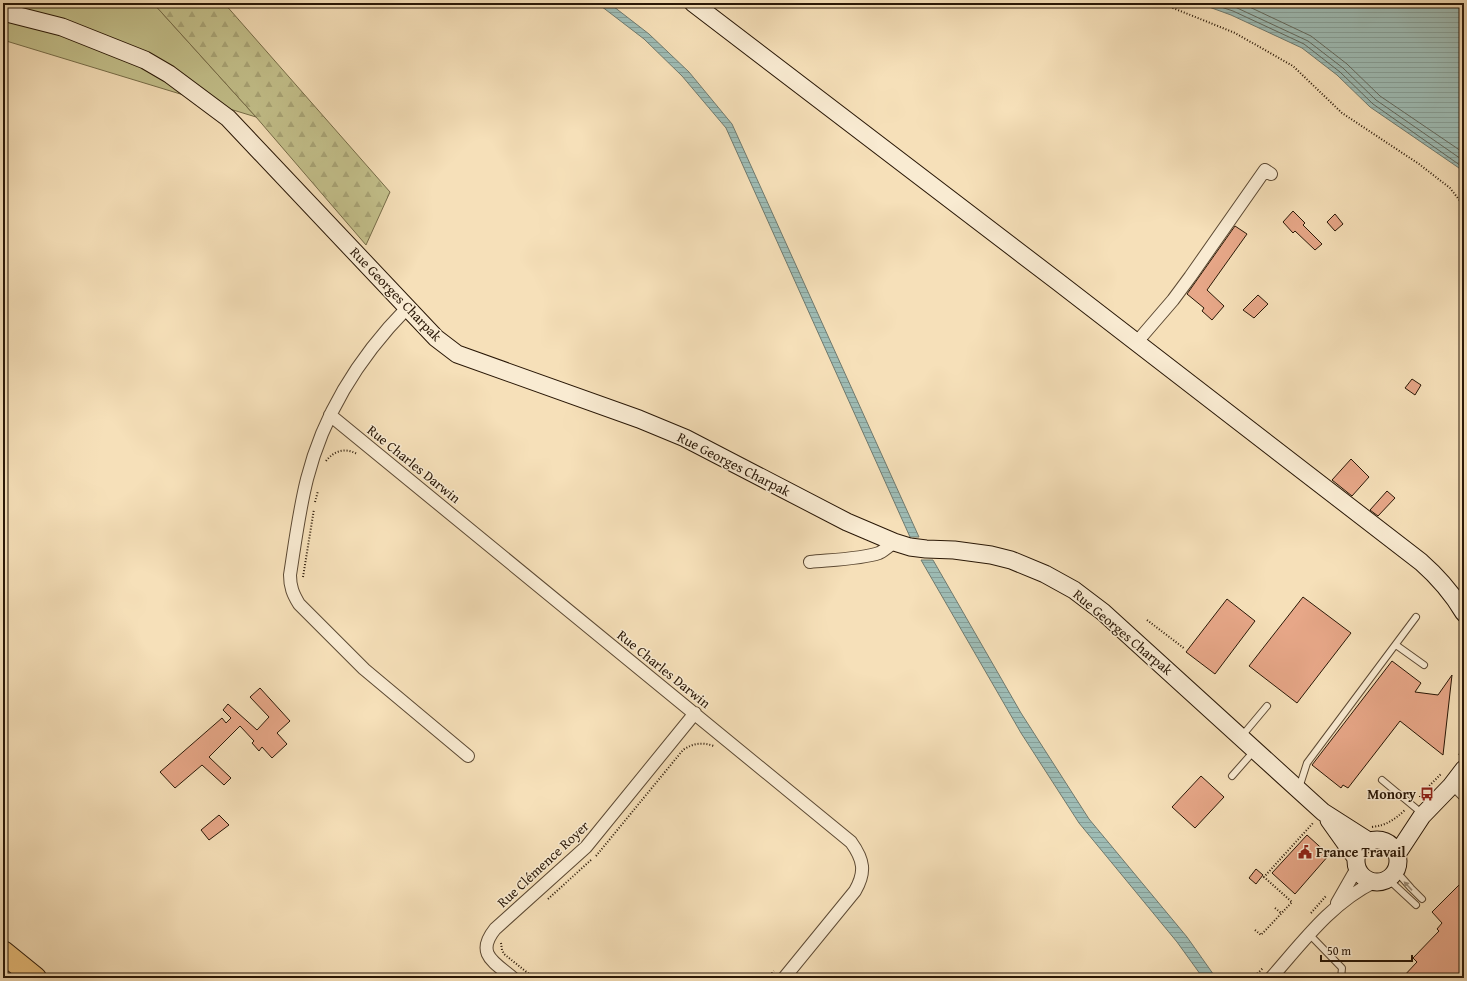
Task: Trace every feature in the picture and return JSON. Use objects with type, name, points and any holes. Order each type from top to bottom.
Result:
[{"type":"highway","points":[[3,952],[35,978]]},
{"type":"street","points":[[693,3],[1051,276],[1420,562],[1436,575],[1448,588],[1464,613]]},
{"type":"street","name":"Rue Georges Charpak","points":[[3,12],[62,26],[145,60],[169,74],[228,118],[436,338],[457,354],[639,419],[685,438],[847,522],[894,542],[910,547],[954,550],[991,555],[1011,560],[1051,577],[1074,590],[1103,612],[1299,789],[1357,863]]},
{"type":"street","points":[[1136,342],[1190,277],[1265,170],[1271,174]]},
{"type":"street","points":[[407,308],[370,348],[342,392],[330,415],[307,479],[290,575],[290,586],[299,604],[364,669],[468,756]]},
{"type":"street","name":"Rue Charles Darwin","points":[[330,415],[851,842],[858,851],[862,860],[863,871],[855,891],[784,978]]},
{"type":"street","points":[[810,562],[867,556],[882,551],[894,542]]},
{"type":"street","name":"Rue Clémence Royer","points":[[513,978],[487,955],[485,947],[488,937],[586,847],[694,713]]},
{"type":"street","points":[[1334,909],[1357,863],[1361,848],[1376,841],[1418,812],[1452,779],[1461,763]]},
{"type":"street","points":[[1397,854],[1418,812]]},
{"type":"street","name":"Rue Georges Charpak","points":[[1320,815],[1376,841]]},
{"type":"street","points":[[1271,978],[1334,909],[1356,892],[1386,877],[1398,861],[1397,854],[1394,848],[1376,841]]},
{"type":"street","points":[[1357,863],[1364,877],[1386,877]]},
{"type":"lane","points":[[1299,789],[1307,763],[1416,617]]},
{"type":"lane","points":[[1396,645],[1424,665]]},
{"type":"lane","points":[[1241,737],[1267,706]]},
{"type":"lane","points":[[1232,776],[1255,750]]},
{"type":"lane","points":[[1452,779],[1464,799]]},
{"type":"lane","points":[[1382,780],[1418,812]]},
{"type":"lane","points":[[1386,877],[1411,888],[1422,899]]},
{"type":"lane","points":[[1386,877],[1416,905]]},
{"type":"lane","points":[[1310,935],[1342,968],[1341,978]]},
{"type":"path","points":[[1165,3],[1173,8],[1235,33],[1293,66],[1342,113],[1419,164],[1450,188],[1464,206]]},
{"type":"path","points":[[328,454],[326,461],[335,452],[340,450],[350,450],[360,456]]},
{"type":"path","points":[[299,604],[318,489]]},
{"type":"path","points":[[1147,620],[1185,649]]},
{"type":"path","points":[[709,742],[715,747]]},
{"type":"path","points":[[1461,763],[1464,750]]},
{"type":"path","points":[[1353,831],[1358,822],[1373,827],[1383,826],[1393,821],[1406,810],[1409,812],[1418,812],[1422,800],[1420,795],[1452,779]]},
{"type":"path","points":[[1255,930],[1261,935],[1292,902],[1264,877],[1320,815]]},
{"type":"path","points":[[1310,914],[1330,891]]},
{"type":"path","points":[[1275,908],[1282,913]]},
{"type":"path","points":[[1253,978],[1264,966]]},
{"type":"green space","points":[[3,3],[153,3],[256,117],[3,40]]},
{"type":"green space","points":[[153,3],[224,3],[390,192],[366,245],[256,117]]},
{"type":"water","points":[[597,3],[609,3],[649,34],[689,72],[732,124],[919,537],[910,537],[726,128],[682,76],[644,39]]},
{"type":"water","points":[[1198,3],[1464,3],[1464,174],[1459,168],[1370,107],[1337,75],[1302,48],[1231,15]]},
{"type":"water","points":[[921,560],[933,560],[1021,713],[1089,819],[1187,937],[1216,978],[1203,978],[1177,942],[1079,823],[1021,733]]},
{"type":"building","points":[[1293,211],[1305,223],[1303,225],[1322,244],[1315,250],[1295,231],[1293,233],[1283,222]]},
{"type":"building","points":[[1335,214],[1343,224],[1335,231],[1327,222]]},
{"type":"building","points":[[1235,226],[1247,234],[1207,290],[1224,306],[1212,320],[1202,311],[1204,308],[1187,294]]},
{"type":"building","points":[[1258,295],[1268,304],[1254,318],[1243,310]]},
{"type":"building","points":[[1412,379],[1421,385],[1415,395],[1405,388]]},
{"type":"building","points":[[1351,459],[1369,477],[1352,496],[1332,480]]},
{"type":"building","points":[[1387,491],[1395,498],[1378,516],[1370,510]]},
{"type":"building","points":[[1303,597],[1351,633],[1297,703],[1249,666]]},
{"type":"building","points":[[1227,599],[1255,621],[1215,674],[1186,652]]},
{"type":"building","points":[[1392,661],[1421,683],[1415,692],[1438,695],[1452,675],[1443,755],[1400,721],[1348,788],[1343,785],[1341,788],[1312,765]]},
{"type":"building","points":[[260,688],[290,721],[277,733],[287,744],[272,758],[262,747],[259,751],[252,743],[254,741],[240,726],[209,757],[231,778],[224,785],[202,765],[175,788],[160,772],[222,718],[226,723],[231,718],[223,710],[228,704],[257,730],[269,717],[250,697]]},
{"type":"building","points":[[1201,776],[1224,797],[1195,828],[1172,807]]},
{"type":"building","points":[[219,815],[229,825],[209,840],[201,830]]},
{"type":"building","points":[[1307,835],[1329,855],[1295,894],[1272,873]]},
{"type":"building","points":[[1256,869],[1263,875],[1256,884],[1249,878]]},
{"type":"building","points":[[1464,880],[1464,978],[1402,978],[1417,962],[1413,958],[1439,931],[1437,929],[1442,923],[1432,912]]},
{"type":"place","name":"Monory","points":[[1427,794]]},
{"type":"place","name":"France Travail","points":[[1305,852]]}]
